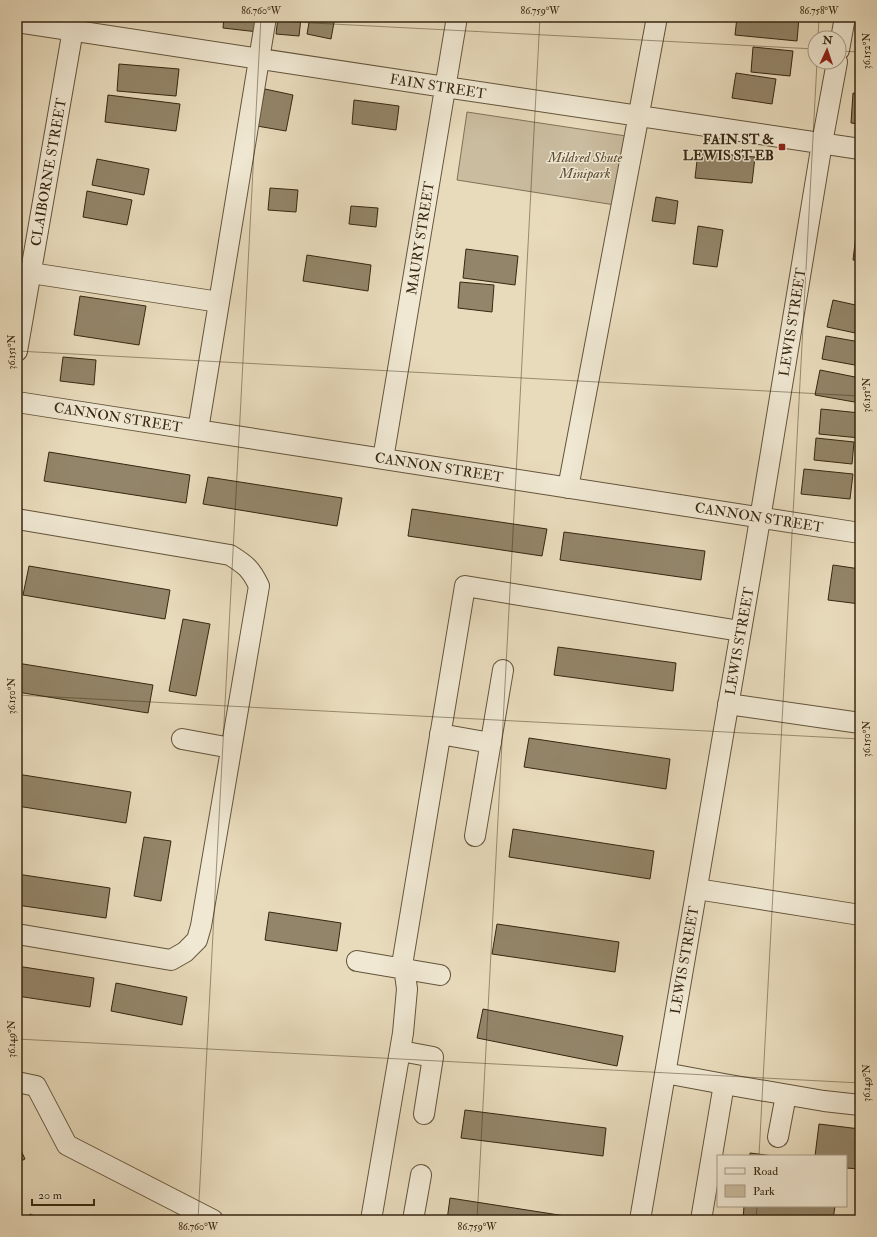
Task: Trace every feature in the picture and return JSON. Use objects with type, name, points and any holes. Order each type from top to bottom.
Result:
[{"type":"street","points":[[198,430],[266,17]]},
{"type":"street","name":"MAURY STREET","points":[[383,459],[457,17]]},
{"type":"street","points":[[568,488],[657,17]]},
{"type":"street","points":[[843,30],[845,17]]},
{"type":"street","name":"FAIN STREET","points":[[17,22],[74,24],[259,59],[860,149]]},
{"type":"street","name":"CLAIBORNE STREET","points":[[17,351],[74,24]]},
{"type":"street","name":"LEWIS STREET","points":[[640,1220],[836,70]]},
{"type":"street","points":[[30,273],[219,302]]},
{"type":"street","name":"CANNON STREET","points":[[17,402],[860,533]]},
{"type":"street","points":[[17,520],[230,556],[244,563],[254,575],[259,586],[201,926],[197,940],[185,952],[171,960],[17,934]]},
{"type":"street","points":[[371,1220],[401,1051],[407,989],[403,959],[465,586],[740,631]]},
{"type":"street","points":[[475,836],[502,670]]},
{"type":"street","points":[[728,704],[860,723]]},
{"type":"street","points":[[440,734],[491,743]]},
{"type":"street","points":[[182,739],[231,748]]},
{"type":"street","points":[[696,889],[860,915]]},
{"type":"street","points":[[357,961],[440,975]]},
{"type":"street","points":[[401,1051],[433,1058],[424,1114]]},
{"type":"street","points":[[665,1073],[724,1084],[860,1105]]},
{"type":"street","points":[[17,1082],[36,1086],[67,1145],[213,1220]]},
{"type":"street","points":[[700,1220],[724,1084]]},
{"type":"street","points":[[778,1137],[786,1094]]},
{"type":"street","points":[[413,1220],[421,1175]]},
{"type":"green space","name":"Mildred Shute Minipark","points":[[467,112],[626,136],[615,205],[457,180]]},
{"type":"building","points":[[224,17],[259,17],[258,32],[223,28]]},
{"type":"building","points":[[278,17],[309,17],[309,19],[301,18],[299,36],[276,34]]},
{"type":"building","points":[[310,17],[335,17],[331,39],[307,34]]},
{"type":"building","points":[[343,17],[357,17],[355,20]]},
{"type":"building","points":[[737,17],[799,17],[797,41],[735,35]]},
{"type":"building","points":[[753,47],[793,51],[790,76],[751,72]]},
{"type":"building","points":[[119,64],[179,69],[176,96],[117,91]]},
{"type":"building","points":[[736,73],[776,79],[772,104],[732,98]]},
{"type":"building","points":[[265,89],[293,95],[286,131],[257,126]]},
{"type":"building","points":[[853,93],[860,94],[860,124],[851,123]]},
{"type":"building","points":[[108,95],[180,104],[176,131],[105,122]]},
{"type":"building","points":[[354,100],[399,106],[396,130],[352,124]]},
{"type":"building","points":[[698,152],[755,157],[752,183],[695,178]]},
{"type":"building","points":[[97,159],[149,169],[144,195],[92,185]]},
{"type":"building","points":[[270,188],[298,190],[296,212],[268,210]]},
{"type":"building","points":[[87,191],[132,200],[127,225],[83,217]]},
{"type":"building","points":[[656,197],[678,201],[675,224],[652,221]]},
{"type":"building","points":[[351,206],[378,208],[376,227],[349,224]]},
{"type":"building","points":[[698,226],[723,230],[717,267],[693,264]]},
{"type":"building","points":[[857,227],[860,227],[860,261],[853,260]]},
{"type":"building","points":[[466,249],[518,256],[515,285],[463,278]]},
{"type":"building","points":[[307,255],[371,265],[368,291],[303,281]]},
{"type":"building","points":[[460,282],[494,285],[492,312],[458,308]]},
{"type":"building","points":[[80,296],[146,306],[139,345],[74,335]]},
{"type":"building","points":[[833,300],[860,306],[860,334],[827,327]]},
{"type":"building","points":[[826,336],[860,342],[860,366],[822,359]]},
{"type":"building","points":[[63,357],[96,360],[94,385],[60,381]]},
{"type":"building","points":[[820,370],[860,378],[860,403],[815,395]]},
{"type":"building","points":[[821,409],[860,413],[860,438],[819,434]]},
{"type":"building","points":[[816,438],[854,442],[852,464],[814,460]]},
{"type":"building","points":[[49,452],[190,475],[186,503],[44,481]]},
{"type":"building","points":[[804,469],[853,474],[850,499],[801,494]]},
{"type":"building","points":[[208,477],[342,498],[337,526],[203,504]]},
{"type":"building","points":[[412,509],[547,529],[542,556],[408,536]]},
{"type":"building","points":[[564,532],[705,551],[701,580],[560,560]]},
{"type":"building","points":[[833,565],[860,569],[860,604],[828,600]]},
{"type":"building","points":[[29,566],[170,590],[165,619],[23,595]]},
{"type":"building","points":[[183,619],[210,624],[196,696],[169,691]]},
{"type":"building","points":[[558,647],[676,663],[673,691],[554,675]]},
{"type":"building","points":[[17,663],[153,685],[148,713],[17,692]]},
{"type":"building","points":[[529,738],[670,759],[666,789],[524,767]]},
{"type":"building","points":[[17,774],[131,792],[126,823],[17,806]]},
{"type":"building","points":[[513,829],[654,851],[650,879],[509,857]]},
{"type":"building","points":[[144,837],[171,841],[161,901],[134,896]]},
{"type":"building","points":[[17,874],[110,888],[106,918],[17,905]]},
{"type":"building","points":[[269,912],[341,923],[337,951],[265,940]]},
{"type":"building","points":[[497,924],[619,942],[615,972],[492,954]]},
{"type":"building","points":[[17,966],[94,978],[90,1007],[17,996]]},
{"type":"building","points":[[116,983],[187,997],[182,1025],[111,1011]]},
{"type":"building","points":[[483,1009],[623,1036],[617,1066],[477,1038]]},
{"type":"building","points":[[465,1110],[606,1128],[603,1156],[461,1138]]},
{"type":"building","points":[[819,1124],[860,1129],[860,1169],[847,1168],[847,1155],[815,1155]]},
{"type":"building","points":[[17,1142],[25,1159],[17,1163]]},
{"type":"building","points":[[750,1153],[766,1155],[750,1155]]},
{"type":"building","points":[[450,1198],[591,1220],[447,1220]]},
{"type":"building","points":[[744,1207],[835,1207],[833,1220],[743,1220]]},
{"type":"building","points":[[30,1214],[44,1220],[27,1220]]},
{"type":"place","name":"FAIN ST & LEWIS ST EB","points":[[782,147]]}]
